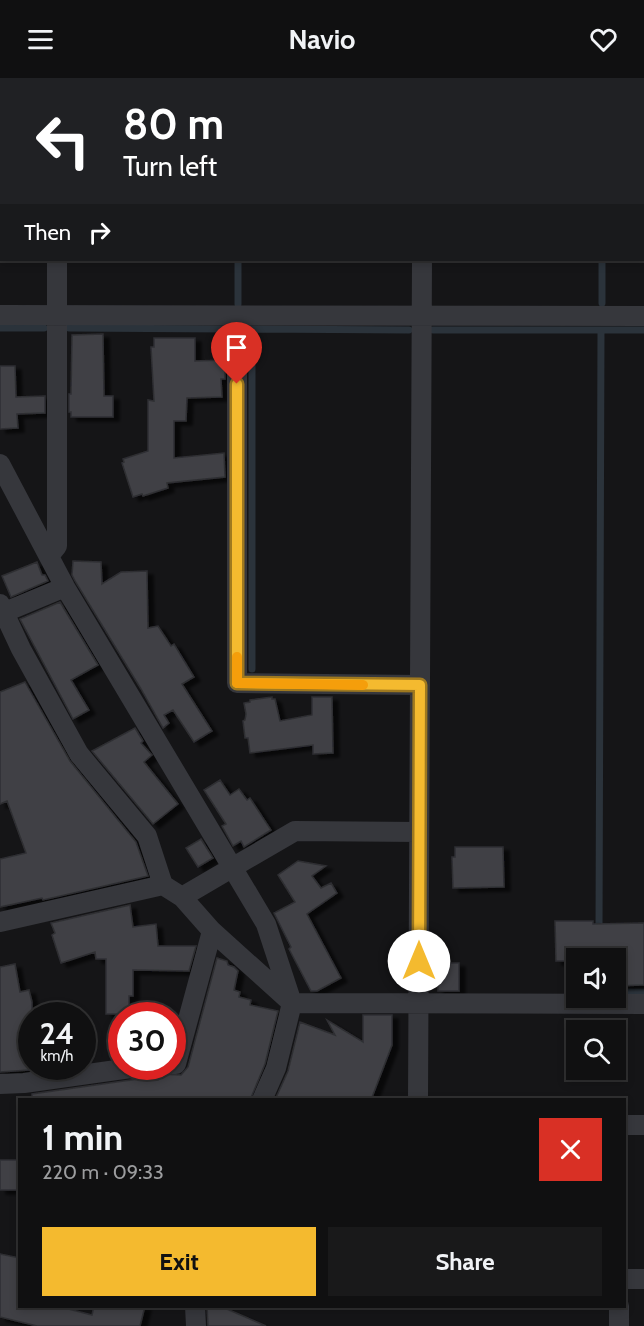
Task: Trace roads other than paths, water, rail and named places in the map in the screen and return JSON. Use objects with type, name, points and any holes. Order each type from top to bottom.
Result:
[{"type":"street","points":[[49,556],[57,546],[57,261]]},
{"type":"street","points":[[418,1098],[422,261]]},
{"type":"street","points":[[0,315],[644,316]]},
{"type":"street","points":[[237,315],[237,683],[420,685]]},
{"type":"street","points":[[0,465],[65,587],[266,924],[292,1004],[276,1068],[263,1098]]},
{"type":"street","points":[[65,587],[1,610],[21,649],[79,754],[147,836],[163,885],[182,897],[212,931],[292,1004],[644,1004]]},
{"type":"street","points":[[182,897],[295,831],[419,832]]},
{"type":"street","points":[[0,922],[163,885]]},
{"type":"street","points":[[186,1027],[212,931]]},
{"type":"street","points":[[0,1084],[24,1083],[108,1071]]},
{"type":"street","points":[[626,1125],[644,1125]]},
{"type":"street","points":[[626,1279],[644,1279]]},
{"type":"street","points":[[195,1308],[196,1326]]},
{"type":"street","points":[[619,1308],[619,1326]]},
{"type":"waterway","points":[[238,261],[238,304]]},
{"type":"waterway","points":[[602,261],[602,303]]},
{"type":"waterway","points":[[0,328],[44,328]]},
{"type":"waterway","points":[[69,328],[228,329]]},
{"type":"waterway","points":[[249,329],[409,330]]},
{"type":"waterway","points":[[252,329],[252,669]]},
{"type":"waterway","points":[[433,330],[644,330]]},
{"type":"waterway","points":[[599,931],[601,330]]},
{"type":"waterway","points":[[626,992],[644,992]]}]
